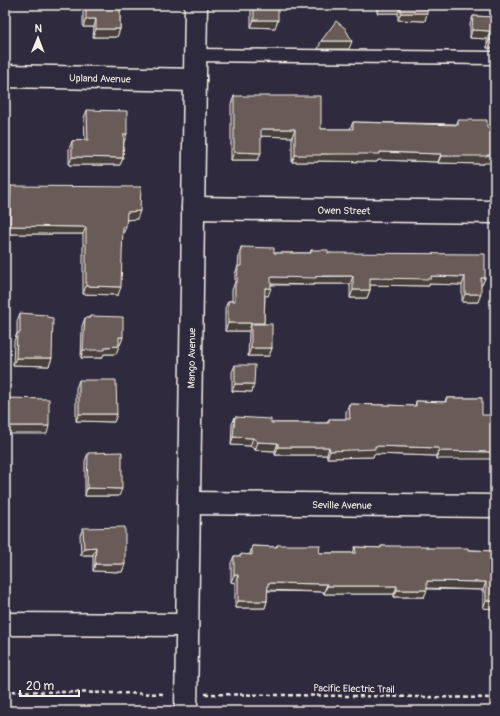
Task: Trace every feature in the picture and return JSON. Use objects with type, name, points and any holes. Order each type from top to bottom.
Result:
[{"type":"street","name":"Mango Avenue","points":[[186,711],[196,5]]},
{"type":"street","name":"Upland Avenue","points":[[5,76],[195,80]]},
{"type":"street","name":"Owen Street","points":[[193,208],[495,212]]},
{"type":"street","name":"Seville Avenue","points":[[189,503],[495,506]]},
{"type":"street","points":[[5,624],[187,625]]},
{"type":"lane","points":[[195,55],[495,58]]},
{"type":"path","points":[[5,691],[149,694]]},
{"type":"path","name":"Pacific Electric Trail","points":[[212,694],[495,698]]},
{"type":"building","points":[[86,5],[120,5],[120,29],[96,29],[96,19],[86,19]]},
{"type":"building","points":[[254,5],[278,5],[278,20],[254,20]]},
{"type":"building","points":[[401,5],[428,5],[427,13],[401,13]]},
{"type":"building","points":[[473,16],[495,17],[495,40],[489,40],[490,31],[472,30]]},
{"type":"building","points":[[336,21],[345,28],[352,41],[321,41]]},
{"type":"building","points":[[234,96],[321,96],[321,129],[353,129],[353,122],[458,125],[458,120],[487,120],[487,128],[495,128],[495,155],[441,156],[441,154],[380,152],[380,154],[295,155],[295,129],[261,129],[261,153],[234,152]]},
{"type":"building","points":[[87,110],[127,111],[127,134],[124,134],[123,158],[72,157],[72,141],[88,140]]},
{"type":"building","points":[[11,186],[141,187],[140,211],[127,212],[126,227],[123,227],[121,287],[86,286],[86,227],[10,226]]},
{"type":"building","points":[[241,247],[274,248],[274,253],[311,253],[311,250],[328,250],[328,253],[485,254],[485,278],[481,278],[481,294],[465,294],[465,277],[431,276],[431,279],[370,278],[370,290],[353,290],[353,276],[316,276],[316,278],[271,277],[271,288],[265,288],[264,323],[228,323],[228,301],[235,301],[235,282],[237,282],[238,266],[241,266]]},
{"type":"building","points":[[20,313],[46,315],[47,317],[53,318],[52,358],[16,358],[17,333],[20,333]]},
{"type":"building","points":[[90,316],[123,317],[123,337],[119,337],[119,346],[105,347],[105,350],[83,350],[85,318],[90,318]]},
{"type":"building","points":[[251,324],[272,324],[272,348],[251,348]]},
{"type":"building","points":[[235,365],[255,365],[254,384],[235,384]]},
{"type":"building","points":[[79,380],[116,380],[117,414],[79,414]]},
{"type":"building","points":[[5,398],[49,399],[49,426],[5,426]]},
{"type":"building","points":[[446,398],[482,398],[482,415],[495,415],[495,452],[439,451],[439,448],[375,446],[375,449],[330,451],[329,447],[278,447],[278,443],[258,442],[253,438],[233,437],[235,417],[271,419],[271,423],[329,423],[329,419],[350,419],[349,404],[416,406],[416,401],[446,402]]},
{"type":"building","points":[[122,452],[122,489],[87,488],[88,453]]},
{"type":"building","points":[[125,527],[125,564],[95,564],[96,547],[84,548],[83,528]]},
{"type":"building","points":[[277,545],[320,545],[319,553],[356,553],[355,547],[381,548],[381,546],[427,546],[427,548],[468,548],[468,550],[495,551],[495,601],[486,601],[486,582],[427,581],[427,590],[397,590],[397,586],[327,586],[327,584],[268,583],[267,601],[238,601],[238,575],[234,575],[234,556],[241,556],[241,554],[252,555],[252,546],[277,547]]}]
